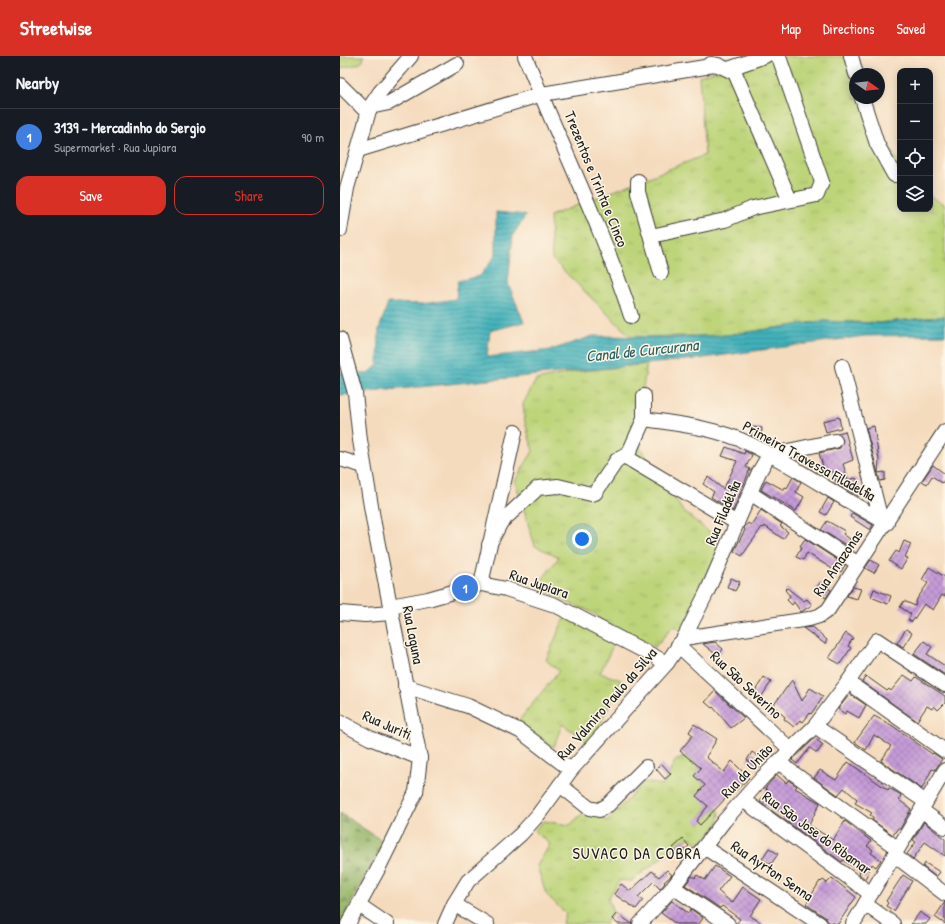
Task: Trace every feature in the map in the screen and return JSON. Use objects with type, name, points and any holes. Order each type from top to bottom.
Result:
[{"type":"street","points":[[340,230],[347,188],[369,110],[380,92],[411,56]]},
{"type":"street","name":"Trezentos e Trinta e Cinco","points":[[525,56],[588,202],[631,316]]},
{"type":"street","points":[[728,69],[766,56]]},
{"type":"street","points":[[651,236],[724,220],[753,208],[817,195],[822,182],[779,57],[776,56]]},
{"type":"street","points":[[851,56],[854,68]]},
{"type":"street","points":[[358,150],[542,94],[705,67],[712,60],[735,73],[790,200]]},
{"type":"street","points":[[369,110],[389,103],[457,64]]},
{"type":"street","points":[[340,85],[369,110]]},
{"type":"street","points":[[864,104],[877,144],[894,175]]},
{"type":"street","points":[[638,181],[638,192],[661,273]]},
{"type":"street","name":"Rua Laguna","points":[[340,339],[350,370],[358,408],[364,466],[420,758],[416,792],[359,906],[348,924]]},
{"type":"street","points":[[842,366],[884,521]]},
{"type":"street","points":[[627,457],[644,419],[644,396]]},
{"type":"street","name":"Primeira Travessa Filadelfia","points":[[644,419],[681,424],[718,432],[749,444],[884,521]]},
{"type":"street","name":"Rua Amazonas","points":[[681,641],[820,616],[835,601],[884,521],[945,431]]},
{"type":"street","points":[[481,584],[515,432]]},
{"type":"street","points":[[769,455],[835,441]]},
{"type":"street","name":"Rua Filadélfia","points":[[681,641],[707,592],[750,493],[769,455]]},
{"type":"street","points":[[489,545],[501,522],[538,488],[558,486],[591,494],[595,493],[617,460],[621,457],[627,457],[737,523]]},
{"type":"street","points":[[340,459],[364,466]]},
{"type":"street","points":[[750,493],[857,563]]},
{"type":"street","name":"Rua Jupiara","points":[[340,613],[365,615],[391,610],[481,584],[506,589],[555,605],[667,663]]},
{"type":"street","name":"Rua da União","points":[[640,924],[743,800],[778,762],[815,726],[877,640],[945,686]]},
{"type":"street","name":"Rua Valmiro Paulo da Silva","points":[[445,924],[454,904],[468,881],[521,834],[572,770],[667,663],[681,641]]},
{"type":"street","name":"Rua São Severino","points":[[681,641],[791,750]]},
{"type":"street","points":[[848,682],[945,751]]},
{"type":"street","points":[[405,686],[468,706],[514,727],[534,740],[572,770]]},
{"type":"street","name":"Rua Juriti","points":[[340,722],[370,738],[420,758]]},
{"type":"street","points":[[815,726],[924,806],[945,828]]},
{"type":"street","points":[[778,762],[895,852],[945,894]]},
{"type":"street","name":"Rua Valmiro Paulo da Silva","points":[[560,785],[589,808],[599,810],[608,805],[646,767]]},
{"type":"street","points":[[853,924],[945,770]]},
{"type":"street","name":"Rua São Jose do Ribamar","points":[[743,800],[868,899],[893,924]]},
{"type":"street","name":"Rua Ayrton Senna","points":[[704,847],[820,924]]},
{"type":"street","points":[[673,886],[728,924]]},
{"type":"street","points":[[454,904],[487,924]]},
{"type":"street","points":[[359,906],[388,924]]},
{"type":"green space","points":[[340,56],[364,56],[363,61],[360,63],[340,69]]},
{"type":"green space","points":[[761,56],[854,56],[854,68],[849,68],[849,104],[869,104],[874,125],[897,159],[897,212],[933,212],[933,198],[945,205],[945,316],[877,323],[823,321],[727,335],[631,337],[552,259],[550,216],[705,155],[699,76]]},
{"type":"green space","points":[[647,364],[634,439],[627,439],[635,440],[683,511],[724,544],[682,631],[674,625],[655,647],[600,620],[590,611],[567,602],[538,585],[559,557],[535,546],[515,481],[533,451],[525,422],[523,404],[536,380],[574,372]]},
{"type":"green space","points":[[566,614],[615,641],[600,673],[621,680],[598,729],[588,742],[562,724],[554,747],[516,724],[559,671],[546,660]]},
{"type":"green space","points":[[686,756],[699,767],[697,778],[712,792],[708,797],[720,812],[718,824],[700,845],[690,837],[631,881],[620,880],[608,898],[613,913],[605,924],[562,924],[566,914],[546,894],[537,866],[550,844],[534,831],[543,821],[570,825],[585,811],[608,821],[644,782],[663,785],[675,761]]},
{"type":"green space","points":[[340,813],[384,842],[340,924]]},
{"type":"water","name":"Canal de Curcurana","points":[[496,212],[526,215],[513,235],[508,283],[524,322],[490,331],[487,357],[551,350],[593,336],[674,337],[727,335],[823,321],[877,323],[945,316],[945,335],[865,336],[696,359],[340,395],[340,372],[368,374],[378,365],[379,329],[388,303],[422,304],[456,299],[458,281],[480,276],[496,255]]},
{"type":"building","points":[[839,417],[841,428],[826,432],[823,421]]},
{"type":"building","points":[[874,426],[879,460],[878,473],[885,472],[885,480],[880,481],[866,428]]},
{"type":"building","points":[[751,427],[762,428],[761,440],[751,435]]},
{"type":"building","points":[[845,431],[853,460],[843,464],[848,480],[855,478],[858,480],[860,496],[857,496],[846,489],[845,484],[843,488],[836,483],[833,471],[825,473],[819,453],[840,448],[843,440],[838,433]]},
{"type":"building","points":[[726,447],[744,454],[745,451],[752,455],[746,467],[750,469],[733,511],[711,497],[714,492],[703,484],[708,477],[723,489],[737,461],[722,456]]},
{"type":"building","points":[[933,465],[945,474],[945,479],[942,483],[932,476],[927,484],[922,481]]},
{"type":"building","points":[[793,477],[801,482],[796,492],[804,497],[796,511],[761,490],[766,480],[784,490],[785,487],[787,488]]},
{"type":"building","points":[[828,498],[834,502],[826,515],[820,512]]},
{"type":"building","points":[[761,510],[782,524],[780,526],[788,532],[783,539],[765,526],[764,528],[762,527],[742,556],[734,551],[745,530],[744,528],[748,523],[751,525]]},
{"type":"building","points":[[852,513],[873,525],[870,530],[850,517]]},
{"type":"building","points":[[827,521],[845,531],[843,534],[850,539],[846,545],[821,530]]},
{"type":"building","points":[[805,539],[845,565],[841,572],[835,568],[834,570],[807,553],[803,560],[796,557],[802,547],[800,546]]},
{"type":"building","points":[[904,541],[911,544],[905,557],[908,558],[901,569],[889,561],[896,551],[899,553]]},
{"type":"building","points":[[871,560],[879,565],[874,573],[865,568]]},
{"type":"building","points":[[929,567],[945,577],[945,597],[942,595],[933,610],[924,604],[912,622],[908,620],[911,614],[900,607],[904,601],[915,606],[917,599],[928,583],[922,580]]},
{"type":"building","points":[[731,578],[740,582],[735,591],[727,587]]},
{"type":"building","points":[[820,583],[831,590],[826,598],[815,591]]},
{"type":"building","points":[[853,587],[861,589],[857,599],[847,596]]},
{"type":"building","points":[[787,588],[804,601],[807,599],[812,605],[801,612],[794,602],[792,605],[787,600],[790,596],[785,590]]},
{"type":"building","points":[[874,589],[891,596],[888,604],[871,597]]},
{"type":"building","points":[[813,627],[827,640],[825,644],[803,628]]},
{"type":"building","points":[[906,629],[912,633],[903,647],[897,643]]},
{"type":"building","points":[[846,633],[853,638],[848,646],[851,648],[840,664],[829,658]]},
{"type":"building","points":[[924,641],[932,647],[927,654],[945,666],[945,675],[914,654]]},
{"type":"building","points":[[715,642],[723,649],[718,656],[703,644]]},
{"type":"building","points":[[904,675],[913,681],[916,677],[945,696],[945,703],[938,710],[934,706],[932,709],[927,706],[917,721],[862,682],[866,676],[887,691],[889,689],[891,691]]},
{"type":"building","points":[[764,677],[771,682],[760,699],[753,694]]},
{"type":"building","points":[[792,680],[802,701],[810,688],[823,696],[811,714],[810,713],[803,722],[800,720],[794,727],[784,719],[785,717],[773,706]]},
{"type":"building","points":[[715,691],[744,718],[731,728],[713,707],[712,708],[705,702]]},
{"type":"building","points":[[850,694],[866,705],[859,718],[847,711],[845,714],[838,709]]},
{"type":"building","points":[[874,716],[893,726],[932,754],[933,753],[942,759],[935,770],[932,769],[922,789],[881,761],[891,746],[874,735],[866,750],[855,742]]},
{"type":"building","points":[[694,724],[717,739],[706,757],[724,772],[732,761],[749,778],[731,795],[730,794],[700,825],[696,821],[708,806],[696,796],[705,785],[694,776],[701,768],[680,751],[693,735],[689,732]]},
{"type":"building","points":[[815,738],[823,745],[817,753],[810,748],[797,764],[792,760]]},
{"type":"building","points":[[752,752],[762,759],[757,767],[747,760]]},
{"type":"building","points":[[848,762],[888,790],[889,788],[901,795],[899,800],[911,809],[900,829],[898,828],[893,835],[872,820],[874,818],[870,815],[872,813],[855,803],[857,799],[844,788],[838,795],[814,778],[820,770],[836,780]]},
{"type":"building","points":[[662,764],[671,774],[665,779],[656,769]]},
{"type":"building","points":[[777,775],[786,783],[788,780],[797,786],[795,788],[820,803],[809,825],[833,840],[845,821],[871,841],[867,846],[873,850],[871,853],[881,860],[876,867],[872,864],[865,879],[859,874],[860,871],[843,860],[842,862],[760,802],[767,790],[765,788]]},
{"type":"building","points":[[924,822],[945,839],[945,856],[925,842],[913,859],[907,854],[916,842],[913,840]]},
{"type":"building","points":[[683,839],[689,846],[679,855],[673,848]]},
{"type":"building","points":[[769,848],[778,854],[771,864],[762,859]]},
{"type":"building","points":[[925,863],[940,872],[936,877],[923,867]]},
{"type":"building","points":[[715,866],[730,876],[718,891],[732,903],[743,887],[761,899],[750,916],[764,924],[736,924],[740,919],[722,906],[720,908],[685,885],[692,876],[695,878],[697,875],[705,880]]},
{"type":"building","points":[[667,870],[672,875],[664,882],[665,883],[660,889],[653,882],[638,897],[643,900],[636,909],[614,894],[621,884],[630,891],[652,871],[659,877]]},
{"type":"building","points":[[903,875],[912,881],[894,911],[886,906],[888,903],[886,901]]},
{"type":"building","points":[[832,878],[856,897],[838,924],[828,922],[825,917],[806,904],[820,881],[821,882],[823,880],[827,883]]},
{"type":"building","points":[[672,901],[688,913],[691,909],[703,918],[699,924],[676,924],[661,913]]},
{"type":"building","points":[[945,902],[945,924],[935,917]]},
{"type":"building","points":[[920,912],[930,919],[926,924],[911,924]]},
{"type":"building","points":[[617,913],[632,924],[618,924],[612,919]]},
{"type":"place","name":"3139 - Mercadinho do Sergio","points":[[465,588]]},
{"type":"district","name":"SUVACO DA COBRA","points":[[637,853]]}]
